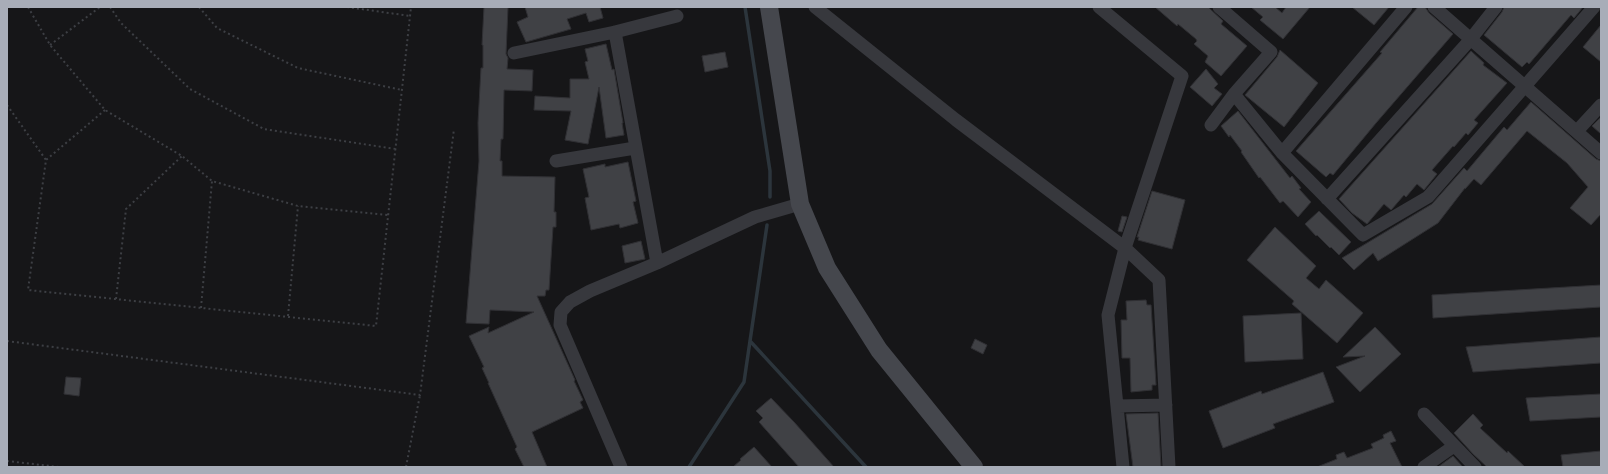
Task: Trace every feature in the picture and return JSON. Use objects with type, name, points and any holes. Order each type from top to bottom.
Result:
[{"type":"street","points":[[769,7],[800,204],[827,268],[879,350],[974,467]]},
{"type":"street","points":[[815,7],[956,120],[1125,248],[1159,280],[1168,467]]},
{"type":"street","points":[[1099,7],[1182,76],[1125,248],[1108,315],[1123,467]]},
{"type":"street","points":[[1211,125],[1234,94],[1271,52],[1219,7]]},
{"type":"street","points":[[1282,153],[1406,7]]},
{"type":"street","points":[[1434,7],[1601,153]]},
{"type":"street","points":[[1327,199],[1470,40],[1496,7]]},
{"type":"street","points":[[1234,94],[1282,153],[1363,235],[1428,197],[1594,7]]},
{"type":"street","points":[[514,53],[615,32],[677,16]]},
{"type":"street","points":[[615,32],[657,264]]},
{"type":"street","points":[[1577,131],[1601,105]]},
{"type":"street","points":[[556,161],[635,148]]},
{"type":"street","points":[[621,467],[560,325],[561,312],[570,302],[590,291],[657,264],[755,217],[800,204]]},
{"type":"street","points":[[1118,406],[1166,405]]},
{"type":"street","points":[[1424,414],[1475,467]]},
{"type":"street","points":[[1424,467],[1454,446]]},
{"type":"path","points":[[28,7],[50,45],[105,110],[182,156],[212,181],[298,206],[388,215]]},
{"type":"path","points":[[50,45],[100,7]]},
{"type":"path","points":[[110,7],[121,23],[190,89],[264,129],[396,149]]},
{"type":"path","points":[[199,7],[217,28],[298,68],[402,90]]},
{"type":"path","points":[[347,7],[410,16]]},
{"type":"path","points":[[105,110],[46,160],[28,290],[376,326],[411,7]]},
{"type":"path","points":[[7,105],[46,160]]},
{"type":"path","points":[[406,467],[420,395],[454,129]]},
{"type":"path","points":[[116,299],[126,209],[182,156]]},
{"type":"path","points":[[201,308],[212,181]]},
{"type":"path","points":[[288,317],[298,206]]},
{"type":"path","points":[[7,341],[420,395]]},
{"type":"path","points":[[7,461],[59,467]]},
{"type":"building","points":[[484,7],[508,7],[506,54],[508,58],[507,69],[533,70],[532,91],[504,90],[503,139],[501,139],[500,161],[502,161],[502,176],[555,177],[554,212],[556,212],[556,227],[553,227],[549,290],[546,290],[545,296],[537,296],[575,380],[574,381],[583,400],[580,402],[583,408],[532,432],[547,467],[524,467],[515,449],[517,447],[482,368],[484,367],[469,336],[489,327],[488,333],[534,312],[490,310],[489,324],[466,323],[479,161],[478,123],[481,68],[483,68],[482,45]]},
{"type":"building","points":[[525,7],[600,7],[603,18],[589,22],[586,13],[567,19],[571,29],[526,42],[517,22],[528,17]]},
{"type":"building","points":[[1155,7],[1208,7],[1223,21],[1221,24],[1247,46],[1221,76],[1205,62],[1208,56],[1194,44],[1197,41],[1196,39],[1178,24],[1177,26]]},
{"type":"building","points":[[1251,7],[1275,7],[1282,13],[1286,7],[1310,7],[1283,39],[1260,20],[1263,17]]},
{"type":"building","points":[[1352,7],[1389,7],[1374,25]]},
{"type":"building","points":[[1418,7],[1425,7],[1429,13],[1453,34],[1333,175],[1330,173],[1326,177],[1296,151],[1382,53],[1380,52]]},
{"type":"building","points":[[1504,7],[1583,7],[1574,18],[1571,15],[1529,64],[1527,62],[1522,67],[1484,35],[1502,12]]},
{"type":"building","points":[[1601,25],[1601,62],[1583,47]]},
{"type":"building","points":[[606,44],[612,70],[614,69],[624,135],[606,138],[599,87],[588,144],[565,140],[571,111],[534,110],[535,96],[570,98],[570,79],[589,79],[585,62],[588,61],[585,49]]},
{"type":"building","points":[[1280,50],[1318,83],[1284,127],[1245,95],[1277,57]]},
{"type":"building","points":[[1471,51],[1484,63],[1483,65],[1507,83],[1474,120],[1478,123],[1468,135],[1466,133],[1432,170],[1437,174],[1424,190],[1417,184],[1406,197],[1404,195],[1391,210],[1384,204],[1367,224],[1352,213],[1339,199]]},
{"type":"building","points":[[725,52],[728,67],[705,72],[702,56]]},
{"type":"building","points":[[1206,69],[1218,84],[1214,88],[1222,94],[1212,106],[1190,87]]},
{"type":"building","points":[[1531,102],[1596,159],[1601,161],[1601,214],[1591,225],[1570,208],[1588,187],[1567,163],[1527,131],[1481,185],[1474,179],[1465,188],[1438,223],[1378,261],[1373,253],[1354,270],[1342,258],[1432,204],[1464,168],[1467,171],[1504,127],[1507,130]]},
{"type":"building","points":[[1238,111],[1290,178],[1292,176],[1301,188],[1299,189],[1311,202],[1298,217],[1283,201],[1280,203],[1260,177],[1259,178],[1230,135],[1229,137],[1221,126]]},
{"type":"building","points":[[1601,117],[1601,134],[1592,126]]},
{"type":"building","points":[[628,162],[636,201],[633,202],[638,223],[620,228],[619,224],[591,230],[585,198],[589,197],[583,169],[605,164],[605,167]]},
{"type":"building","points":[[1152,191],[1185,200],[1172,249],[1138,240],[1139,237],[1137,237]]},
{"type":"building","points":[[1319,211],[1351,242],[1339,255],[1317,235],[1316,236],[1305,224]]},
{"type":"building","points":[[1122,216],[1127,217],[1122,232],[1118,231]]},
{"type":"building","points":[[1275,227],[1316,266],[1306,278],[1319,289],[1326,280],[1363,313],[1337,343],[1292,304],[1294,301],[1247,260]]},
{"type":"building","points":[[641,241],[645,259],[625,263],[622,246]]},
{"type":"building","points":[[1601,285],[1601,307],[1433,318],[1432,295]]},
{"type":"building","points":[[1146,300],[1147,305],[1151,305],[1156,385],[1152,385],[1152,390],[1131,392],[1130,358],[1122,358],[1121,320],[1127,320],[1126,301]]},
{"type":"building","points":[[1301,313],[1303,359],[1245,362],[1243,316]]},
{"type":"building","points":[[1375,327],[1401,354],[1360,392],[1336,367],[1365,356],[1343,357]]},
{"type":"building","points":[[1601,337],[1601,363],[1473,372],[1466,347]]},
{"type":"building","points":[[975,339],[987,345],[983,354],[971,348]]},
{"type":"building","points":[[1323,372],[1334,402],[1273,424],[1275,428],[1223,448],[1209,411],[1261,391],[1262,394]]},
{"type":"building","points":[[66,377],[81,378],[79,396],[64,394]]},
{"type":"building","points":[[1601,394],[1601,417],[1530,421],[1526,398]]},
{"type":"building","points":[[771,398],[834,467],[799,467],[759,422],[763,418],[756,411]]},
{"type":"building","points":[[1158,413],[1161,467],[1133,467],[1126,414]]},
{"type":"building","points":[[1473,414],[1483,425],[1480,428],[1507,453],[1508,451],[1525,467],[1487,467],[1473,454],[1454,433]]},
{"type":"building","points":[[1391,431],[1396,441],[1390,443],[1402,467],[1317,467],[1337,459],[1336,455],[1344,452],[1347,458],[1373,448],[1371,444],[1384,438],[1383,435]]},
{"type":"building","points":[[754,447],[772,467],[733,467],[741,460],[740,459]]},
{"type":"building","points":[[1601,451],[1601,467],[1563,467],[1561,455]]},
{"type":"building","points":[[1453,456],[1462,466],[1461,467],[1438,467]]},
{"type":"waterway","points":[[745,7],[770,171],[770,197]]},
{"type":"waterway","points":[[689,467],[744,382],[767,225]]},
{"type":"waterway","points":[[750,341],[866,467]]}]
